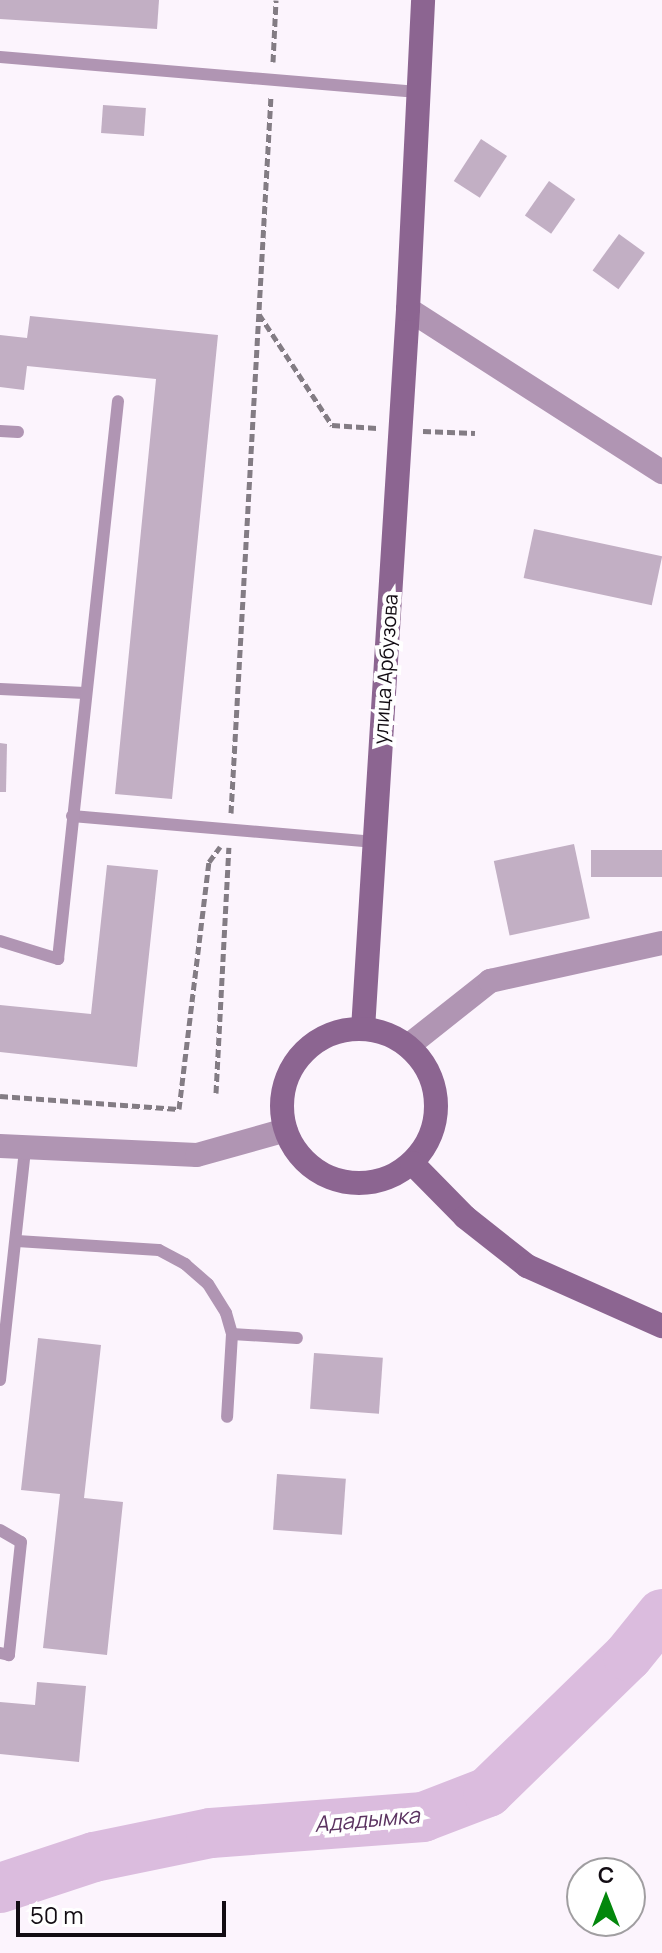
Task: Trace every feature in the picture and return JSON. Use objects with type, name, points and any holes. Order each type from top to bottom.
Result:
[{"type":"street","name":"улица Арбузова","points":[[363,1029],[408,309],[423,0]]},
{"type":"street","points":[[408,309],[662,472]]},
{"type":"street","points":[[408,1046],[490,981],[662,943]]},
{"type":"street","points":[[363,1029],[389,1035],[408,1046],[423,1063],[436,1100],[430,1136],[412,1163],[383,1179],[342,1181],[323,1174],[306,1162],[286,1130],[282,1096],[298,1058],[315,1042],[335,1032],[363,1029]]},
{"type":"street","points":[[0,1146],[197,1155],[286,1130]]},
{"type":"street","points":[[412,1163],[465,1217],[527,1266],[662,1326]]},
{"type":"lane","points":[[0,57],[418,92]]},
{"type":"lane","points":[[0,941],[58,959],[118,401]]},
{"type":"lane","points":[[0,431],[18,432]]},
{"type":"lane","points":[[0,689],[85,693]]},
{"type":"lane","points":[[72,816],[230,832],[375,842]]},
{"type":"lane","points":[[0,1380],[25,1148]]},
{"type":"lane","points":[[17,1241],[159,1250],[185,1264],[208,1284],[226,1313],[232,1334],[227,1417]]},
{"type":"lane","points":[[232,1334],[297,1338]]},
{"type":"lane","points":[[0,1530],[21,1542],[9,1655],[0,1653]]},
{"type":"path","points":[[216,1093],[276,0]]},
{"type":"path","points":[[258,313],[332,425]]},
{"type":"path","points":[[0,1096],[179,1109],[209,862],[230,832]]},
{"type":"building","points":[[0,0],[159,0],[157,29],[0,19]]},
{"type":"building","points":[[103,105],[146,108],[144,136],[101,133]]},
{"type":"building","points":[[481,139],[507,156],[480,198],[454,181]]},
{"type":"building","points":[[549,181],[575,199],[551,234],[525,215]]},
{"type":"building","points":[[619,234],[645,253],[618,289],[593,270]]},
{"type":"building","points":[[30,316],[218,335],[172,799],[115,794],[156,379],[27,366],[24,390],[0,387],[0,335],[27,338]]},
{"type":"building","points":[[534,529],[662,556],[652,605],[524,578]]},
{"type":"building","points":[[0,743],[7,744],[6,792],[0,792]]},
{"type":"building","points":[[574,844],[590,918],[510,935],[494,861]]},
{"type":"building","points":[[591,850],[662,850],[662,877],[591,877]]},
{"type":"building","points":[[107,865],[158,870],[137,1067],[0,1052],[0,1005],[91,1014]]},
{"type":"building","points":[[38,1338],[101,1345],[84,1498],[123,1502],[107,1655],[43,1648],[60,1494],[21,1490]]},
{"type":"building","points":[[314,1353],[383,1358],[379,1414],[310,1409]]},
{"type":"building","points":[[277,1474],[346,1479],[342,1535],[273,1530]]},
{"type":"building","points":[[37,1682],[86,1686],[79,1762],[0,1754],[0,1702],[35,1705]]},
{"type":"waterway","name":"Ададымка","points":[[0,1888],[94,1857],[211,1833],[423,1817],[488,1792],[628,1656],[662,1614]]}]
